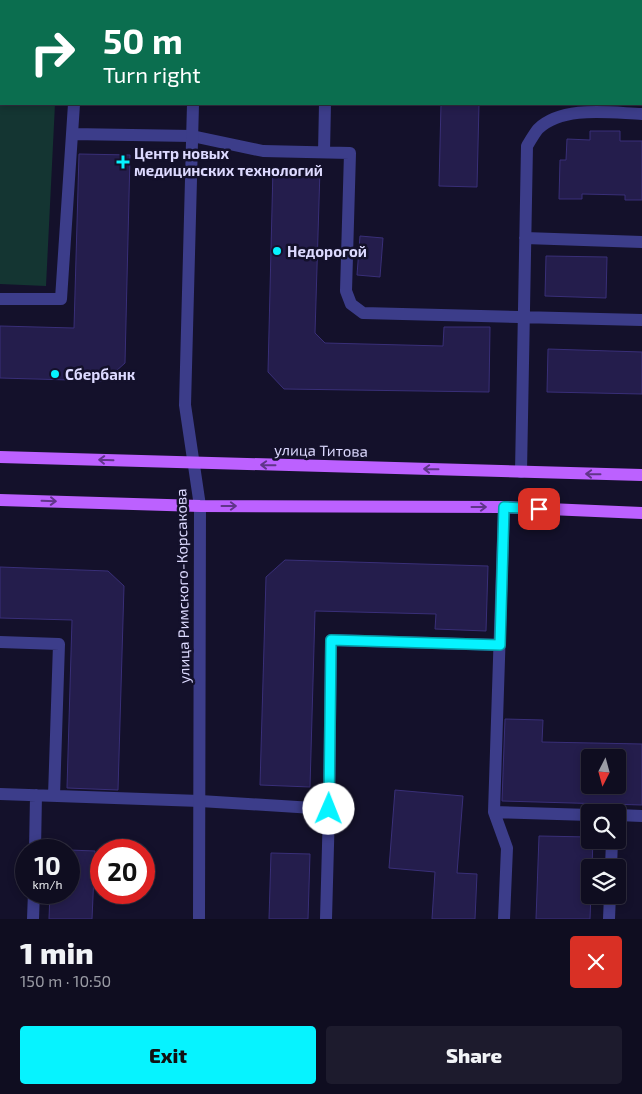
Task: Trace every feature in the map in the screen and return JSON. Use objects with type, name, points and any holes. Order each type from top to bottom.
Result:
[{"type":"main road","name":"улица Титова","points":[[0,457],[642,475]]},
{"type":"main road","points":[[0,500],[200,506],[504,507],[642,513]]},
{"type":"street","points":[[0,299],[61,299],[74,105]]},
{"type":"street","name":"улица Римского-Корсакова","points":[[193,105],[185,405],[200,506],[199,919]]},
{"type":"street","points":[[324,152],[326,105]]},
{"type":"street","points":[[520,472],[527,146],[538,129],[553,119],[574,114],[642,114]]},
{"type":"street","points":[[72,134],[192,136],[263,151],[350,153],[346,291],[351,304],[363,313],[642,320]]},
{"type":"street","points":[[524,238],[642,242]]},
{"type":"street","points":[[504,507],[494,812],[507,848],[504,919]]},
{"type":"street","points":[[326,919],[331,640],[500,645]]},
{"type":"street","points":[[0,642],[59,644],[54,796]]},
{"type":"street","points":[[0,794],[200,801],[329,809]]},
{"type":"street","points":[[35,839],[36,795]]},
{"type":"street","points":[[494,812],[581,814]]},
{"type":"street","points":[[626,815],[642,816]]},
{"type":"street","points":[[33,919],[34,904]]},
{"type":"street","points":[[609,919],[610,904]]},
{"type":"green space","points":[[0,105],[55,105],[46,286],[0,284]]},
{"type":"building","points":[[441,105],[479,105],[477,187],[439,186]]},
{"type":"building","points":[[590,131],[620,131],[620,141],[642,141],[642,200],[625,200],[625,195],[582,194],[582,199],[559,199],[560,160],[566,160],[567,139],[590,140]]},
{"type":"building","points":[[79,154],[130,155],[125,363],[105,381],[0,378],[0,326],[74,328]]},
{"type":"building","points":[[273,168],[320,169],[315,333],[325,343],[443,346],[444,327],[490,327],[489,392],[284,389],[268,372]]},
{"type":"building","points":[[360,236],[383,238],[380,277],[357,275]]},
{"type":"building","points":[[546,256],[607,257],[606,298],[545,296]]},
{"type":"building","points":[[548,349],[642,352],[642,394],[547,392]]},
{"type":"building","points":[[285,560],[488,566],[486,631],[435,629],[436,614],[315,611],[310,787],[260,785],[266,577]]},
{"type":"building","points":[[0,567],[108,571],[124,586],[118,790],[67,788],[72,620],[0,618]]},
{"type":"building","points":[[505,719],[543,720],[542,742],[642,744],[642,805],[502,801]]},
{"type":"building","points":[[395,790],[463,796],[457,873],[477,874],[475,919],[432,919],[435,872],[389,868]]},
{"type":"building","points":[[539,836],[581,837],[581,849],[593,849],[592,859],[581,859],[581,904],[591,904],[590,919],[536,919]]},
{"type":"building","points":[[80,850],[90,851],[90,904],[93,904],[92,919],[49,919],[50,904],[80,904]]},
{"type":"building","points":[[271,853],[310,854],[308,919],[269,919]]},
{"type":"place","name":"Центр новых медицинских технологий","points":[[123,162]]},
{"type":"place","name":"Недорогой","points":[[277,251]]},
{"type":"place","name":"Сбербанк","points":[[55,374]]},
{"type":"route","points":[[329,809],[331,640],[500,645],[504,507],[539,509]]}]
